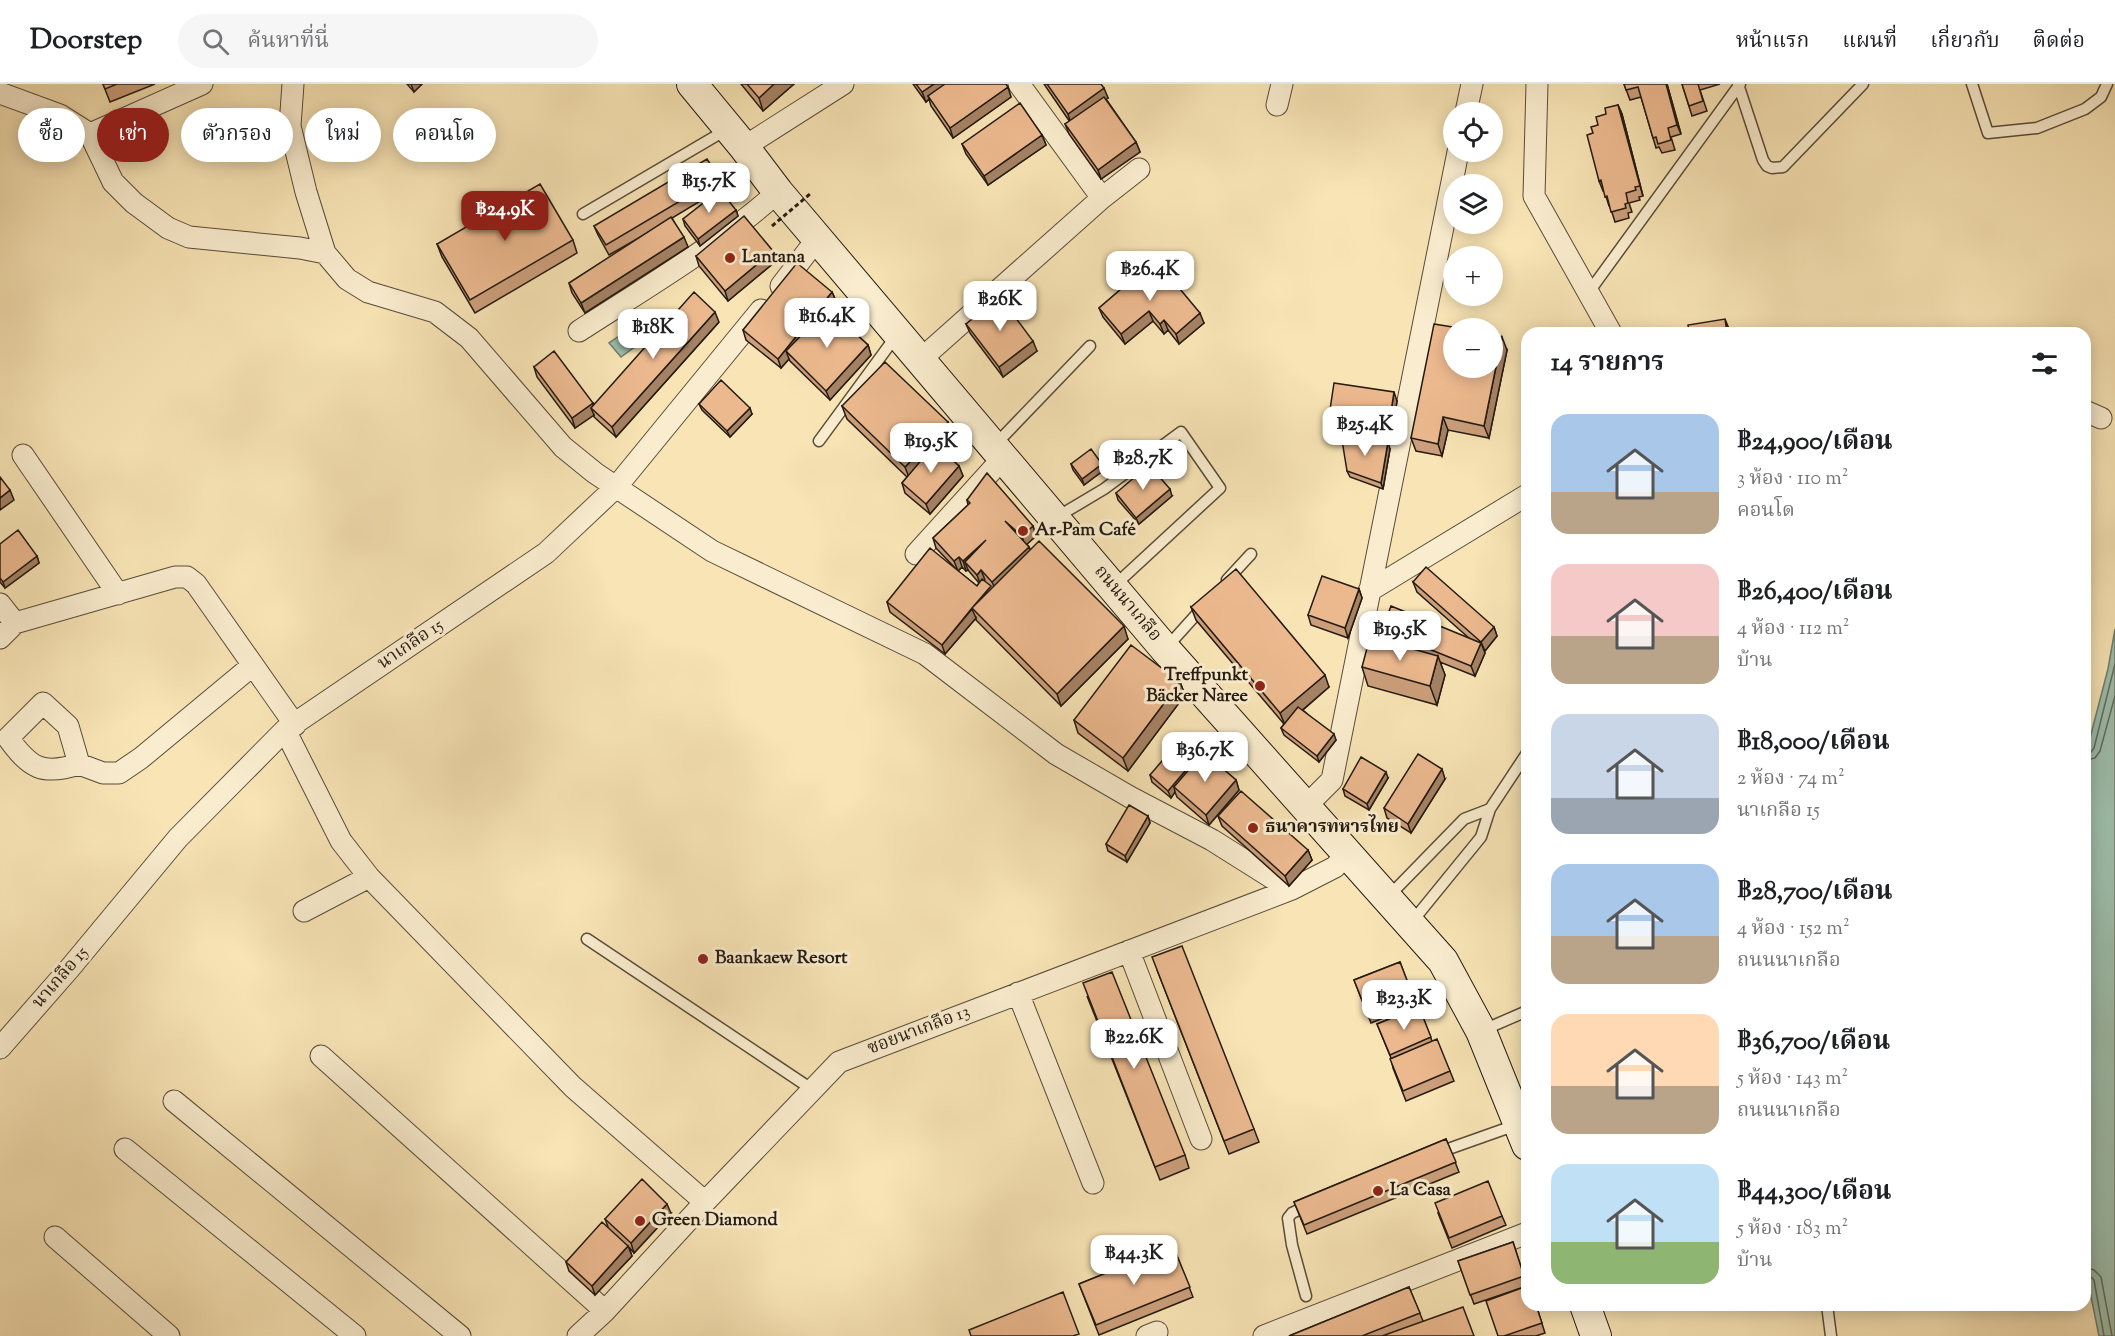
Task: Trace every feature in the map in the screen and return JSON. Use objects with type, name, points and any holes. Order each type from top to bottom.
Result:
[{"type":"street","points":[[90,134],[202,84]]},
{"type":"street","points":[[293,84],[290,126],[306,192],[326,253],[347,279],[368,292],[435,312],[469,338],[563,447],[595,473],[712,551],[924,654],[1056,754],[1130,797],[1212,840],[1292,889]]},
{"type":"street","name":"ถนนนาเกลือ","points":[[692,84],[817,239],[1165,649],[1443,961],[1481,1031],[1521,1119]]},
{"type":"street","points":[[736,138],[843,84]]},
{"type":"street","points":[[1019,84],[1102,198]]},
{"type":"street","points":[[1277,105],[1282,84]]},
{"type":"street","points":[[1468,102],[1472,84]]},
{"type":"street","points":[[1537,84],[1534,196],[1608,327]]},
{"type":"street","points":[[0,93],[60,114],[90,134],[113,182],[134,202],[168,228],[189,237],[326,253]]},
{"type":"street","points":[[1305,807],[1332,780],[1456,162]]},
{"type":"street","points":[[920,360],[1102,198],[1139,169]]},
{"type":"street","points":[[579,331],[697,256],[778,192]]},
{"type":"street","name":"นาเกลือ 15","points":[[0,1048],[178,838],[290,727],[546,554],[617,486],[817,239]]},
{"type":"street","points":[[916,554],[999,452]]},
{"type":"street","points":[[23,456],[118,594]]},
{"type":"street","points":[[1369,591],[1521,499]]},
{"type":"street","points":[[0,604],[7,631],[175,577],[187,577],[196,584],[253,665],[290,727],[341,841],[369,877],[573,1087],[705,1202]]},
{"type":"street","points":[[79,764],[104,774],[120,773],[253,665]]},
{"type":"street","name":"ซอยนาเกลือ 13","points":[[578,1336],[605,1311],[839,1062],[1292,889],[1335,867],[1347,853]]},
{"type":"street","points":[[303,911],[369,877]]},
{"type":"street","points":[[1129,951],[1201,1139]]},
{"type":"street","points":[[1018,993],[1093,1183]]},
{"type":"street","points":[[321,1056],[605,1311]]},
{"type":"street","points":[[174,1101],[460,1336]]},
{"type":"street","points":[[125,1149],[355,1336]]},
{"type":"street","points":[[1264,1336],[1521,1235]]},
{"type":"street","points":[[55,1237],[169,1336]]},
{"type":"lane","points":[[1589,292],[1739,84]]},
{"type":"lane","points":[[1739,84],[1763,160],[1767,166],[1777,168],[1798,154],[1863,84]]},
{"type":"lane","points":[[1972,84],[1989,133],[2037,128],[2085,109],[2101,97],[2107,84]]},
{"type":"lane","points":[[583,214],[736,138]]},
{"type":"lane","points":[[819,441],[898,333]]},
{"type":"lane","points":[[999,452],[1090,346]]},
{"type":"lane","points":[[1054,518],[1104,489],[1181,432],[1220,488],[1113,587]]},
{"type":"lane","points":[[1165,649],[1251,554]]},
{"type":"lane","points":[[1410,924],[1481,837],[1490,809],[1521,762]]},
{"type":"lane","points":[[1387,898],[1464,819],[1490,809]]},
{"type":"lane","points":[[587,939],[813,1090]]},
{"type":"lane","points":[[1481,1031],[1521,1014]]},
{"type":"lane","points":[[1425,1158],[1521,1119]]},
{"type":"lane","points":[[1306,1296],[1292,1245],[1288,1218],[1299,1209],[1321,1200]]},
{"type":"lane","points":[[1828,1311],[1831,1336]]},
{"type":"path","points":[[772,226],[810,194]]},
{"type":"water","points":[[641,321],[652,334],[621,357],[609,343]]},
{"type":"water","points":[[2115,629],[2115,1336],[2099,1336],[2091,1297],[2091,734],[2108,669]]},
{"type":"building","points":[[103,84],[117,84],[105,89]]},
{"type":"building","points":[[747,84],[774,84],[759,98]]},
{"type":"building","points":[[916,84],[934,84],[922,92]]},
{"type":"building","points":[[945,84],[1006,84],[1008,87],[950,128],[928,96]]},
{"type":"building","points":[[1047,84],[1101,84],[1104,88],[1068,114]]},
{"type":"building","points":[[1624,84],[1666,84],[1677,125],[1668,128],[1671,140],[1658,144],[1656,137],[1653,138],[1638,87],[1626,90]]},
{"type":"building","points":[[1682,84],[1698,84],[1703,101],[1689,106]]},
{"type":"building","points":[[1104,97],[1136,142],[1098,170],[1065,124]]},
{"type":"building","points":[[1020,103],[1042,135],[984,176],[962,144]]},
{"type":"building","points":[[1618,105],[1640,186],[1626,193],[1628,203],[1625,204],[1626,208],[1611,212],[1601,180],[1599,181],[1587,135],[1593,133],[1591,127],[1598,125],[1596,117],[1606,114],[1605,108]]},
{"type":"building","points":[[707,159],[719,178],[606,245],[594,226]]},
{"type":"building","points":[[540,184],[573,240],[470,300],[437,244]]},
{"type":"building","points":[[720,190],[736,210],[698,239],[683,219]]},
{"type":"building","points":[[744,216],[773,251],[725,291],[696,256]]},
{"type":"building","points":[[671,217],[684,237],[581,303],[569,283]]},
{"type":"building","points":[[797,263],[832,292],[778,359],[743,330]]},
{"type":"building","points":[[1159,264],[1200,313],[1176,334],[1164,320],[1160,324],[1149,311],[1121,334],[1099,308],[1148,266],[1152,271]]},
{"type":"building","points":[[694,292],[715,312],[612,427],[591,408]]},
{"type":"building","points":[[1000,297],[1033,341],[999,367],[966,324]]},
{"type":"building","points":[[828,308],[868,345],[826,391],[786,351]]},
{"type":"building","points":[[1725,319],[1726,327],[1688,327],[1688,325]]},
{"type":"building","points":[[1434,324],[1443,325],[1443,378],[1494,378],[1484,426],[1443,417],[1438,444],[1411,438]]},
{"type":"building","points":[[554,351],[593,403],[572,418],[534,367]]},
{"type":"building","points":[[885,362],[948,422],[905,467],[842,406]]},
{"type":"building","points":[[721,380],[750,408],[727,431],[699,404]]},
{"type":"building","points":[[1334,383],[1394,392],[1388,431],[1328,423]]},
{"type":"building","points":[[1341,434],[1388,442],[1381,483],[1347,471]]},
{"type":"building","points":[[935,444],[959,466],[926,504],[902,483]]},
{"type":"building","points":[[1091,449],[1102,464],[1082,479],[1071,464]]},
{"type":"building","points":[[1149,465],[1170,489],[1136,518],[1116,493]]},
{"type":"building","points":[[987,473],[1033,526],[1022,536],[1005,521],[1029,547],[992,582],[981,570],[977,575],[965,562],[986,540],[963,561],[959,557],[954,561],[933,538],[970,503],[967,500]]},
{"type":"building","points":[[0,477],[10,490],[0,498]]},
{"type":"building","points":[[18,530],[37,556],[3,582],[0,578],[0,544]]},
{"type":"building","points":[[1039,541],[1124,626],[1057,694],[972,608]]},
{"type":"building","points":[[930,548],[977,586],[982,579],[991,586],[942,645],[887,602]]},
{"type":"building","points":[[1426,567],[1494,627],[1481,642],[1413,582]]},
{"type":"building","points":[[1236,569],[1325,675],[1280,713],[1191,607]]},
{"type":"building","points":[[1322,576],[1359,589],[1345,628],[1308,615]]},
{"type":"building","points":[[1391,606],[1481,643],[1471,666],[1382,630]]},
{"type":"building","points":[[1370,637],[1438,656],[1430,686],[1362,667]]},
{"type":"building","points":[[1131,645],[1180,682],[1123,758],[1074,720]]},
{"type":"building","points":[[1298,707],[1334,734],[1317,756],[1281,728]]},
{"type":"building","points":[[1185,734],[1203,750],[1168,791],[1150,775]]},
{"type":"building","points":[[1204,752],[1236,780],[1206,815],[1174,787]]},
{"type":"building","points":[[1418,754],[1442,769],[1408,824],[1384,808]]},
{"type":"building","points":[[1361,757],[1386,772],[1367,804],[1343,789]]},
{"type":"building","points":[[1241,791],[1308,850],[1285,876],[1218,816]]},
{"type":"building","points":[[1129,805],[1148,816],[1125,856],[1106,844]]},
{"type":"building","points":[[1182,946],[1254,1129],[1224,1141],[1152,957]]},
{"type":"building","points":[[1400,962],[1413,996],[1367,1013],[1354,980]]},
{"type":"building","points":[[1112,972],[1185,1155],[1155,1167],[1083,983]]},
{"type":"building","points":[[1419,1007],[1431,1037],[1390,1055],[1377,1024]]},
{"type":"building","points":[[1437,1039],[1450,1071],[1403,1091],[1390,1059]]},
{"type":"building","name":"La Casa","points":[[1446,1139],[1456,1162],[1304,1225],[1294,1202]]},
{"type":"building","name":"Green Diamond","points":[[642,1179],[667,1204],[631,1243],[605,1219]]},
{"type":"building","points":[[1488,1181],[1502,1216],[1449,1238],[1435,1203]]},
{"type":"building","points":[[602,1222],[628,1246],[592,1286],[566,1262]]},
{"type":"building","points":[[1513,1242],[1521,1267],[1521,1277],[1470,1295],[1458,1261]]},
{"type":"building","points":[[1173,1246],[1190,1287],[1096,1325],[1079,1284]]},
{"type":"building","points":[[1409,1287],[1420,1313],[1362,1336],[1289,1336]]},
{"type":"building","points":[[1521,1288],[1521,1311],[1538,1311],[1542,1323],[1498,1336],[1486,1301]]},
{"type":"building","points":[[1063,1292],[1079,1334],[1073,1336],[971,1336],[969,1330]]},
{"type":"building","points":[[1463,1307],[1474,1336],[1382,1336]]},
{"type":"place","name":"Lantana","points":[[730,258]]},
{"type":"place","name":"Ar-Pam Café","points":[[1023,531]]},
{"type":"place","name":"Treffpunkt Bäcker Naree","points":[[1260,686]]},
{"type":"place","name":"ธนาคารทหารไทย","points":[[1253,828]]},
{"type":"place","name":"Baankaew Resort","points":[[703,959]]},
{"type":"place","name":"La Casa","points":[[1378,1191]]},
{"type":"place","name":"Green Diamond","points":[[640,1221]]}]
